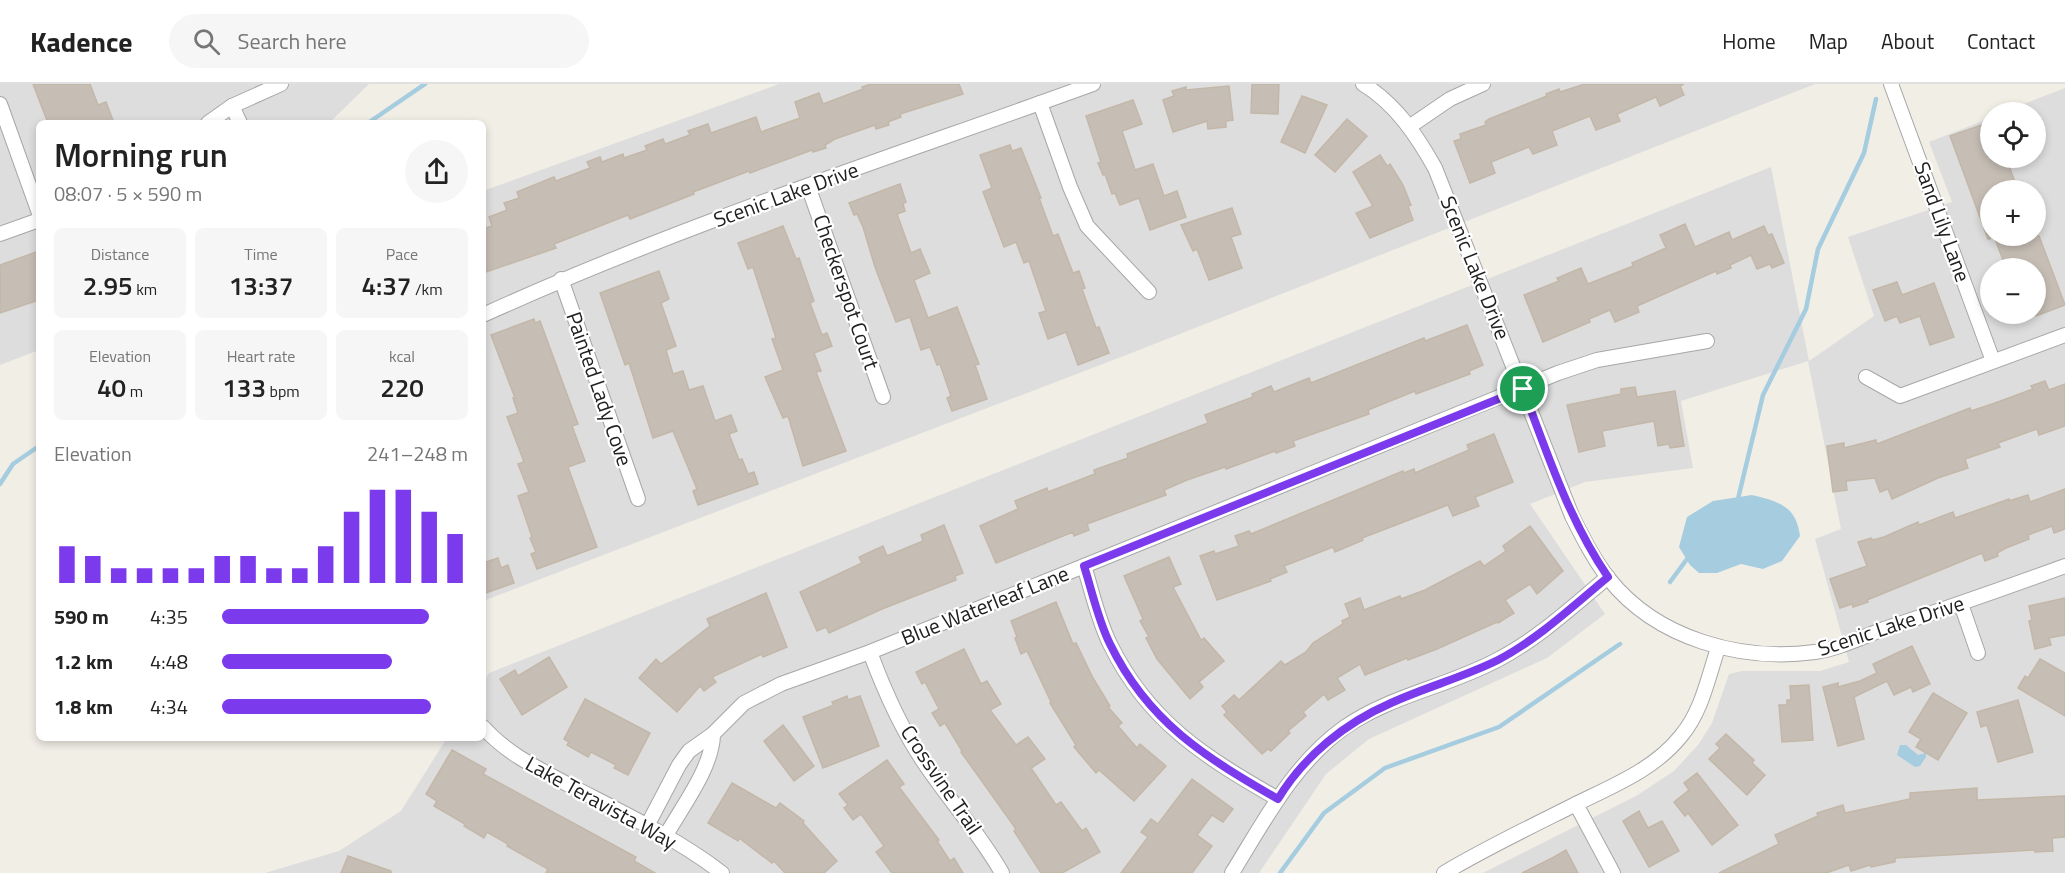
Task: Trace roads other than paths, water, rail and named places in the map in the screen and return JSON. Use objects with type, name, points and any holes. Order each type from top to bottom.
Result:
[{"type":"street","points":[[212,120],[232,106],[281,84]]},
{"type":"street","name":"Scenic Lake Drive","points":[[486,314],[561,279],[808,186],[1093,84]]},
{"type":"street","name":"Scenic Lake Drive","points":[[1363,84],[1392,108],[1409,127],[1435,168],[1572,516],[1589,550],[1630,602],[1660,622],[1718,648],[1760,654],[1816,652],[1961,604],[2065,566]]},
{"type":"street","points":[[1409,127],[1450,99],[1483,84]]},
{"type":"street","name":"Sand Lily Lane","points":[[1891,84],[1993,361]]},
{"type":"street","points":[[1040,103],[1070,187],[1088,226],[1149,292]]},
{"type":"street","points":[[0,104],[36,205]]},
{"type":"street","points":[[232,106],[239,120]]},
{"type":"street","name":"Checkerspot Court","points":[[808,186],[883,397]]},
{"type":"street","points":[[0,234],[36,221]]},
{"type":"street","name":"Painted Lady Cove","points":[[561,279],[638,499]]},
{"type":"street","points":[[1866,377],[1900,396],[2065,335]]},
{"type":"street","name":"Blue Waterleaf Lane","points":[[647,826],[679,765],[689,751],[713,734],[744,703],[781,684],[870,652],[1558,373],[1597,360],[1707,341]]},
{"type":"street","points":[[1084,566],[1109,643],[1135,687],[1168,726],[1214,762],[1278,799]]},
{"type":"street","points":[[1232,873],[1298,771],[1346,726],[1390,703],[1498,660],[1530,640],[1608,577]]},
{"type":"street","points":[[1961,604],[1978,653]]},
{"type":"street","points":[[1444,873],[1476,854],[1618,784],[1653,763],[1682,736],[1699,708],[1718,648]]},
{"type":"street","name":"Crossvine Trail","points":[[870,652],[883,686],[924,762],[990,852],[1002,873]]},
{"type":"street","name":"Lake Teravista Way","points":[[486,731],[522,759],[647,826],[722,873]]},
{"type":"street","points":[[666,837],[706,765],[713,744],[713,734]]},
{"type":"street","points":[[1576,804],[1613,873]]},
{"type":"water","points":[[1752,495],[1785,507],[1795,518],[1800,536],[1782,561],[1763,569],[1741,564],[1717,573],[1699,573],[1690,565],[1679,547],[1687,517],[1713,501]]},
{"type":"water","points":[[1900,745],[1906,745],[1918,755],[1926,753],[1920,766],[1915,767],[1897,755]]},
{"type":"waterway","points":[[372,120],[425,84]]},
{"type":"waterway","points":[[1737,503],[1763,395],[1806,309],[1818,249],[1864,153],[1876,99]]},
{"type":"waterway","points":[[0,484],[13,464],[36,448]]},
{"type":"waterway","points":[[1670,582],[1690,555]]},
{"type":"waterway","points":[[1280,873],[1324,813],[1385,768],[1499,727],[1620,644]]}]
